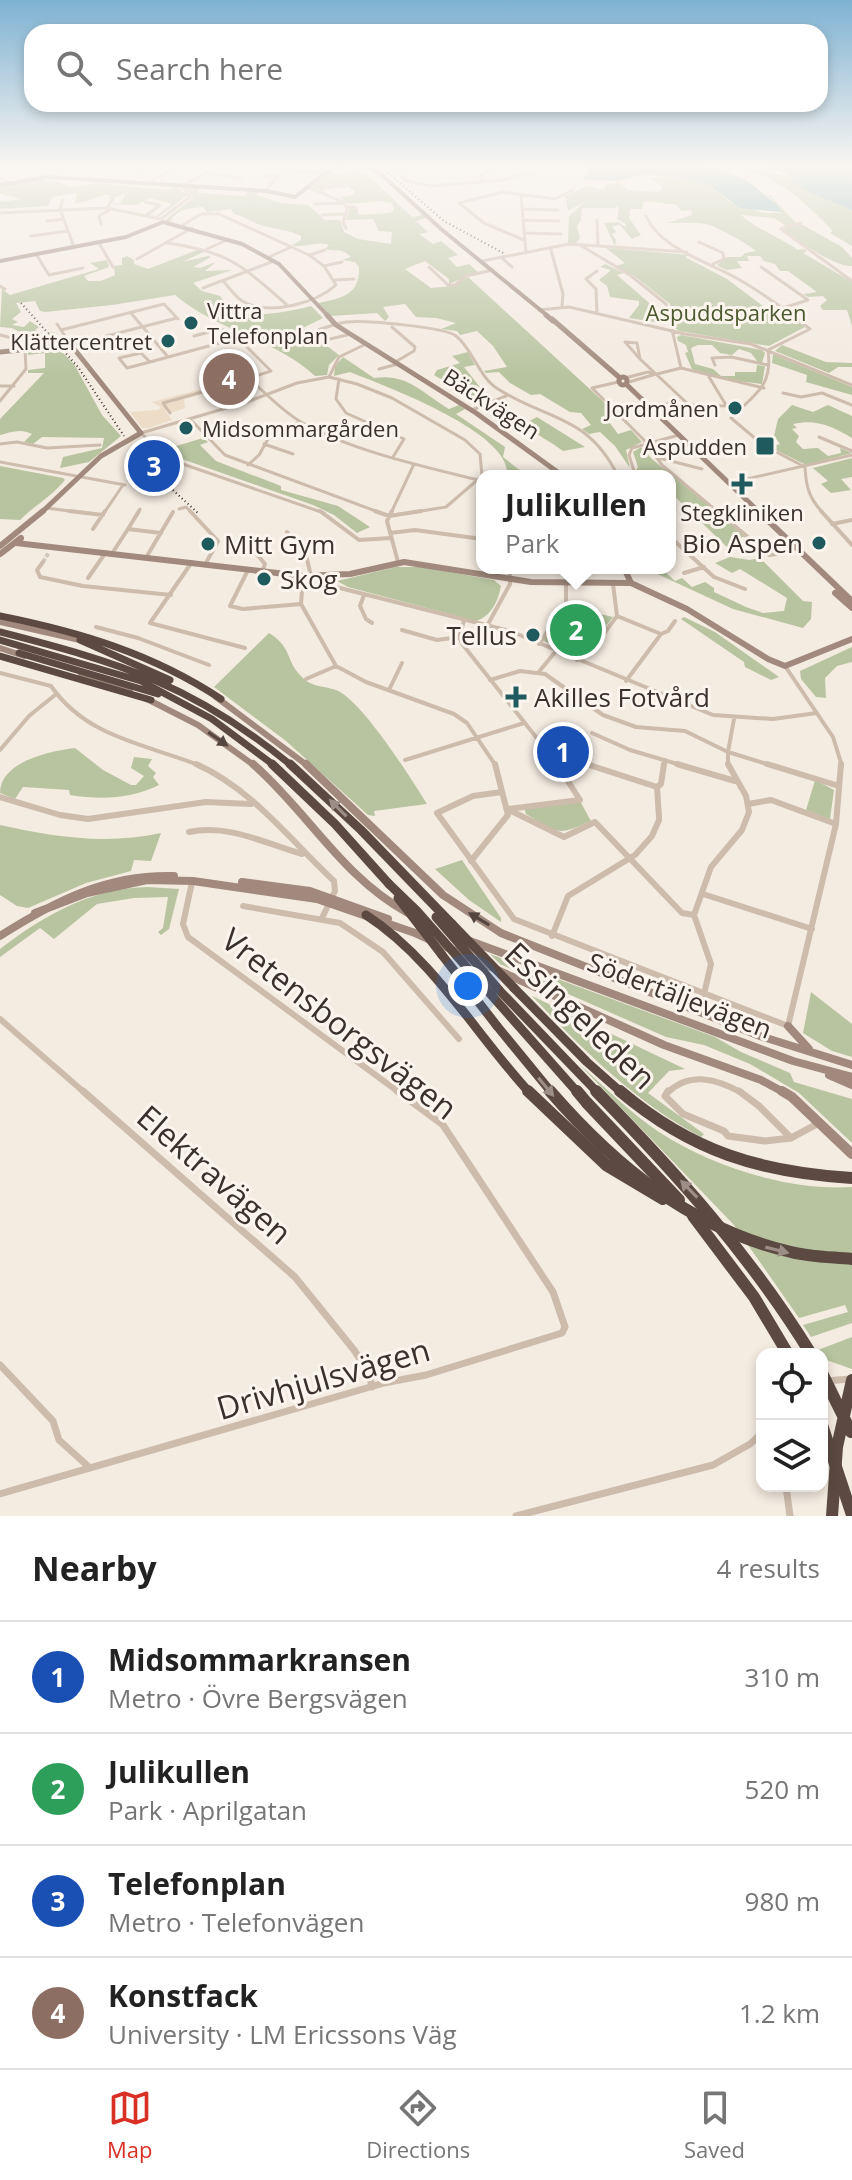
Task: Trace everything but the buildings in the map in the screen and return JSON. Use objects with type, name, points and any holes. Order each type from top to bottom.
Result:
[{"type":"highway","points":[[2,619],[67,630],[151,657],[221,699]]},
{"type":"highway","points":[[0,632],[116,663],[190,694]]},
{"type":"highway","points":[[0,640],[116,672],[170,696],[235,735],[296,784],[344,832],[389,884],[497,1026],[597,1144],[664,1199]]},
{"type":"highway","points":[[80,640],[144,666],[244,728],[292,766],[392,864],[499,990],[714,1215],[774,1293],[807,1348]]},
{"type":"highway","points":[[19,653],[170,696]]},
{"type":"highway","points":[[0,656],[151,700]]},
{"type":"highway","name":"Essingeleden","points":[[392,864],[590,1068],[658,1122],[715,1153],[757,1168],[803,1177],[852,1178]]},
{"type":"highway","points":[[389,884],[417,911],[530,1042],[704,1228],[754,1297],[784,1348]]},
{"type":"highway","points":[[366,915],[405,942],[482,1038],[546,1109],[591,1152],[633,1184],[711,1226],[765,1247],[803,1256],[852,1259]]},
{"type":"highway","points":[[832,1516],[833,1473],[844,1405],[852,1379]]},
{"type":"highway","points":[[828,1386],[851,1434]]},
{"type":"highway","points":[[828,1442],[852,1515]]},
{"type":"street","points":[[70,236],[74,247]]},
{"type":"street","points":[[0,261],[129,236]]},
{"type":"street","points":[[137,259],[179,236]]},
{"type":"street","name":"Bäckvägen","points":[[218,236],[271,259],[336,325],[472,410],[555,470]]},
{"type":"street","points":[[223,281],[241,300],[251,305],[287,305],[310,300],[335,287],[335,280],[324,266],[292,246],[266,236]]},
{"type":"street","points":[[453,236],[623,381],[852,608]]},
{"type":"street","points":[[514,236],[524,240]]},
{"type":"street","points":[[524,236],[526,253]]},
{"type":"street","points":[[598,236],[598,246]]},
{"type":"street","points":[[661,236],[712,264],[810,329],[768,350]]},
{"type":"street","points":[[790,236],[852,281]]},
{"type":"street","points":[[206,249],[229,239]]},
{"type":"street","points":[[699,242],[725,256],[712,264]]},
{"type":"street","points":[[99,243],[113,267]]},
{"type":"street","points":[[167,243],[206,249],[251,270],[287,305]]},
{"type":"street","points":[[482,261],[567,244],[687,252]]},
{"type":"street","points":[[580,245],[630,275],[663,301],[681,368]]},
{"type":"street","points":[[203,288],[251,270],[292,246]]},
{"type":"street","points":[[550,249],[554,253],[563,294],[562,306]]},
{"type":"street","points":[[309,255],[325,250]]},
{"type":"street","points":[[36,254],[49,275],[83,268]]},
{"type":"street","points":[[501,257],[512,267]]},
{"type":"street","points":[[324,266],[342,262]]},
{"type":"street","points":[[429,267],[448,285],[455,285],[466,276],[493,270]]},
{"type":"street","points":[[761,267],[808,300],[782,309]]},
{"type":"street","points":[[597,271],[586,279],[596,289],[597,312]]},
{"type":"street","points":[[335,280],[354,279]]},
{"type":"street","points":[[0,286],[5,289]]},
{"type":"street","points":[[0,352],[71,345],[178,319],[164,304],[61,330]]},
{"type":"street","points":[[540,310],[562,306],[597,312],[768,350],[852,385]]},
{"type":"street","points":[[131,313],[168,357]]},
{"type":"street","points":[[318,330],[361,321],[443,331],[456,336],[493,386],[506,396],[569,422],[591,437],[606,452],[615,470]]},
{"type":"street","points":[[57,324],[141,433],[169,458],[316,509],[363,541],[415,530],[476,538]]},
{"type":"street","points":[[379,369],[397,363],[414,351],[415,347],[391,326]]},
{"type":"street","points":[[170,413],[163,403],[271,371],[238,338],[221,329],[193,335],[204,347]]},
{"type":"street","points":[[330,339],[351,334]]},
{"type":"street","points":[[0,335],[12,338],[25,349],[25,372],[0,401]]},
{"type":"street","points":[[150,362],[141,353],[119,358],[127,368],[150,362],[238,338]]},
{"type":"street","points":[[640,359],[637,343],[625,342],[640,359],[690,406]]},
{"type":"street","points":[[329,377],[339,357],[366,344]]},
{"type":"street","points":[[732,416],[765,388],[768,350]]},
{"type":"street","points":[[715,365],[712,358],[722,354],[740,362],[768,365]]},
{"type":"street","points":[[668,470],[592,388],[654,377],[681,368],[765,388]]},
{"type":"street","points":[[0,554],[120,441],[265,393],[329,377],[360,385],[436,422],[474,448],[486,461],[484,470]]},
{"type":"street","points":[[709,377],[732,416],[763,445],[805,467]]},
{"type":"street","points":[[249,379],[299,422],[414,464],[476,477]]},
{"type":"street","points":[[339,379],[336,399],[346,413],[404,439],[393,457]]},
{"type":"street","points":[[0,386],[15,387]]},
{"type":"street","points":[[783,393],[801,397],[822,393],[852,405]]},
{"type":"street","points":[[472,410],[506,396]]},
{"type":"street","points":[[659,404],[726,406]]},
{"type":"street","points":[[190,419],[225,455],[389,516],[446,507],[476,483]]},
{"type":"street","points":[[248,465],[259,455],[264,444],[299,422]]},
{"type":"street","points":[[633,470],[635,467],[630,450],[679,435]]},
{"type":"street","points":[[819,437],[852,453]]},
{"type":"street","points":[[0,444],[17,442],[47,448],[100,445]]},
{"type":"street","points":[[264,444],[293,454]]},
{"type":"street","points":[[729,483],[805,467],[852,453]]},
{"type":"street","points":[[658,458],[702,469]]},
{"type":"street","points":[[0,462],[77,479],[124,485],[93,529]]},
{"type":"street","points":[[398,562],[387,521],[414,464]]},
{"type":"street","points":[[805,467],[808,496],[852,545]]},
{"type":"street","points":[[676,477],[769,555],[794,551]]},
{"type":"street","points":[[179,509],[186,507],[218,541],[206,563]]},
{"type":"street","points":[[88,578],[128,529],[140,509]]},
{"type":"street","points":[[2,543],[43,511],[103,515]]},
{"type":"street","points":[[147,556],[173,512]]},
{"type":"street","points":[[831,524],[852,520]]},
{"type":"street","points":[[128,529],[161,533]]},
{"type":"street","points":[[287,532],[306,555],[307,576],[301,604],[336,666],[458,717],[479,737],[494,760],[507,809],[506,820],[471,861]]},
{"type":"street","points":[[10,535],[18,540],[51,547],[110,551],[307,576],[332,576],[398,562],[424,563],[476,573]]},
{"type":"street","points":[[2,543],[18,540]]},
{"type":"street","points":[[676,542],[704,567],[737,589],[745,589]]},
{"type":"street","points":[[239,550],[255,552],[265,564],[262,572]]},
{"type":"street","points":[[193,561],[150,623],[245,648]]},
{"type":"street","points":[[43,562],[37,570],[40,577],[83,586],[171,595]]},
{"type":"street","points":[[684,573],[704,567]]},
{"type":"street","points":[[248,570],[230,606],[243,609],[301,604]]},
{"type":"street","points":[[480,574],[511,580],[566,584],[631,583],[687,609],[768,659],[785,666],[817,713],[839,750],[842,766],[836,824],[788,1026]]},
{"type":"street","points":[[487,626],[511,580],[510,574]]},
{"type":"street","points":[[627,574],[631,583]]},
{"type":"street","points":[[332,576],[332,584],[336,587],[510,631],[697,710],[734,719],[784,719],[817,713]]},
{"type":"street","points":[[539,644],[547,633],[549,623],[566,605],[566,584]]},
{"type":"street","points":[[577,660],[593,648],[617,616],[613,584]]},
{"type":"street","points":[[364,595],[360,606],[366,619],[372,623]]},
{"type":"street","points":[[840,595],[852,601]]},
{"type":"street","points":[[617,616],[661,634]]},
{"type":"street","name":"Södertäljevägen","points":[[2,619],[147,661],[221,699],[306,764],[425,881],[481,921],[538,950],[760,1036],[852,1065]]},
{"type":"street","points":[[459,637],[464,621]]},
{"type":"street","points":[[626,681],[661,634],[668,631],[675,621]]},
{"type":"street","points":[[96,627],[138,638],[209,665]]},
{"type":"street","points":[[402,630],[437,640],[459,637]]},
{"type":"street","points":[[459,637],[524,723],[558,760],[580,800],[507,809]]},
{"type":"street","points":[[785,666],[852,639]]},
{"type":"street","name":"Södertäljevägen","points":[[0,648],[125,689],[202,727],[276,785],[344,868],[394,907],[451,934],[824,1071],[852,1077]]},
{"type":"street","points":[[538,673],[556,651]]},
{"type":"street","points":[[389,690],[402,663]]},
{"type":"street","points":[[306,679],[336,666]]},
{"type":"street","points":[[490,680],[520,671],[538,673],[552,678],[603,715],[631,726],[685,731],[728,752],[839,786]]},
{"type":"street","points":[[0,679],[3,674],[51,686],[56,696],[77,716],[110,734],[147,750],[202,765],[252,804],[334,881],[336,888],[322,918]]},
{"type":"street","points":[[0,750],[29,716],[56,696]]},
{"type":"street","points":[[704,994],[711,964],[694,915],[711,868],[747,818],[748,804],[726,764],[734,719]]},
{"type":"street","points":[[405,760],[439,746],[524,723]]},
{"type":"street","points":[[592,733],[630,750],[735,781]]},
{"type":"street","points":[[558,760],[573,759],[657,787]]},
{"type":"street","points":[[552,936],[568,896],[627,857],[635,855],[647,843],[659,818],[657,787],[661,784],[665,760]]},
{"type":"street","points":[[502,792],[473,796],[437,813],[514,919],[788,1026],[807,1048],[837,1061]]},
{"type":"street","points":[[0,797],[60,815],[88,819],[125,817],[206,802],[252,804]]},
{"type":"street","points":[[748,804],[771,800],[836,824]]},
{"type":"street","points":[[507,809],[564,837],[595,822],[682,913],[694,915]]},
{"type":"street","points":[[189,832],[201,828],[235,832],[303,854]]},
{"type":"street","points":[[0,936],[35,913],[87,893],[129,883],[193,879],[331,900],[385,917],[664,1045],[761,1080],[792,1097],[852,1154]]},
{"type":"street","name":"Vretensborgsvägen","points":[[193,879],[183,924],[188,937],[443,1125],[553,1292],[565,1327]]},
{"type":"street","points":[[703,894],[812,929]]},
{"type":"street","points":[[331,900],[415,933]]},
{"type":"street","points":[[243,906],[340,923],[383,952],[459,1039]]},
{"type":"street","name":"Elektravägen","points":[[0,1019],[295,1277],[354,1350],[369,1373],[372,1387]]},
{"type":"street","points":[[824,1071],[852,1085]]},
{"type":"street","points":[[793,1140],[746,1094],[703,1077],[691,1078],[668,1091],[665,1096],[672,1106],[697,1122],[724,1131],[728,1136],[771,1143],[793,1140],[820,1122]]},
{"type":"street","name":"Drivhjulsvägen","points":[[0,1494],[372,1387],[426,1375],[547,1339],[562,1333],[565,1327]]},
{"type":"street","points":[[0,1365],[53,1421],[59,1440],[90,1468]]},
{"type":"street","points":[[828,1380],[852,1379]]},
{"type":"street","points":[[516,1516],[713,1465],[756,1438]]},
{"type":"street","points":[[787,1492],[790,1516]]},
{"type":"green space","points":[[300,236],[351,236],[391,244],[392,236],[421,236],[433,244],[441,241],[458,255],[448,258],[457,267],[469,264],[478,272],[449,284],[449,279],[425,261],[405,269],[431,288],[452,286],[468,277],[618,415],[606,418],[618,434],[631,430],[642,442],[626,450],[630,468],[615,446],[600,432],[589,434],[582,429],[591,425],[581,413],[570,412],[540,394],[531,395],[510,383],[499,372],[486,373],[484,371],[507,367],[493,346],[477,331],[460,335],[457,331],[441,329],[456,323],[416,317],[405,304],[383,307],[389,317],[385,321],[377,313],[330,316],[318,303],[348,294],[356,284],[359,267],[355,262],[342,260],[351,257],[344,252],[325,249],[329,245],[292,245],[301,240]]},
{"type":"green space","points":[[568,236],[579,236],[576,243],[568,243]]},
{"type":"green space","points":[[732,236],[773,236],[798,250],[804,249],[807,251],[803,253],[852,282],[852,326],[847,310],[823,310],[820,306],[827,300],[823,296],[808,297],[803,294],[817,292],[760,256],[747,256],[749,261],[737,261],[742,268],[726,270],[717,265],[727,257],[741,257],[756,251]]},
{"type":"green space","points":[[793,236],[822,236],[842,247],[852,258],[852,266],[827,258]]},
{"type":"green space","points":[[835,236],[852,236],[852,246]]},
{"type":"green space","name":"Aspuddsparken","points":[[606,248],[691,255],[685,257],[727,279],[783,321],[796,320],[805,327],[769,346],[679,331],[675,328],[670,304],[633,275],[616,266],[625,263]]},
{"type":"green space","points":[[200,249],[206,251],[182,262],[208,256],[211,257],[193,267],[200,268],[216,262],[205,271],[232,270],[193,283],[202,291],[220,296],[235,311],[269,314],[311,306],[323,318],[303,328],[339,355],[329,365],[327,375],[315,376],[282,353],[209,318],[175,295],[45,312],[40,311],[35,301],[16,303],[21,312],[12,319],[18,322],[12,325],[24,327],[30,321],[39,327],[35,330],[43,334],[54,332],[63,342],[50,345],[23,344],[33,339],[12,328],[0,327],[2,289],[10,295],[99,269],[90,263],[107,260],[109,267],[84,276],[88,281],[101,281],[115,275],[114,266],[122,265],[122,258],[127,256],[134,260],[134,264],[148,269]]},
{"type":"green space","points":[[605,264],[624,273],[617,275],[654,307],[656,315],[649,318],[668,324],[629,318],[639,301],[610,297],[607,286],[599,280],[611,270],[600,267]]},
{"type":"green space","points":[[681,335],[762,350],[765,353],[762,363],[751,353],[739,349],[732,355],[720,353],[712,345],[691,348],[695,364],[713,369],[721,376],[756,372],[757,365],[765,366],[762,384],[722,379],[692,369],[685,353],[688,352],[686,345],[678,341],[677,337]]},
{"type":"green space","points":[[782,345],[826,362],[852,363],[852,367],[838,367],[829,373],[775,351]]},
{"type":"green space","points":[[57,347],[74,364],[102,415],[121,436],[89,462],[60,468],[63,457],[102,448],[104,438],[42,437],[33,444],[24,442],[32,434],[28,432],[0,435],[0,419],[44,373],[28,373],[28,370],[45,368],[45,353],[28,355],[28,352]]},
{"type":"green space","points":[[468,352],[475,365],[464,367],[486,395],[475,399],[434,375],[437,370],[460,363],[452,356]]},
{"type":"green space","points":[[773,354],[852,387],[852,395],[806,382],[807,375],[772,363]]},
{"type":"green space","points":[[343,357],[374,378],[405,381],[449,409],[459,405],[465,409],[456,414],[505,447],[503,457],[521,470],[507,470],[500,455],[485,439],[440,411],[350,372],[334,376],[335,366]]},
{"type":"green space","points":[[792,405],[813,412],[828,405],[852,416],[852,438],[817,423],[793,424],[797,428],[792,429],[799,436],[796,442],[803,449],[818,448],[828,456],[841,453],[840,448],[852,453],[806,465],[770,447],[780,444],[774,436],[778,419]]},
{"type":"green space","points":[[537,417],[585,447],[563,451],[524,424]]},
{"type":"green space","points":[[203,438],[208,442],[200,445],[216,461],[281,486],[281,490],[338,506],[370,527],[357,533],[334,515],[313,505],[179,458],[173,447]]},
{"type":"green space","points":[[641,447],[665,470],[636,470],[633,452]]},
{"type":"green space","points":[[852,458],[852,477],[841,479],[851,490],[831,493],[821,484],[828,481],[813,468]]},
{"type":"green space","points":[[0,466],[65,480],[20,520],[0,519]]},
{"type":"green space","points":[[676,479],[746,536],[733,540],[730,550],[676,498]]},
{"type":"green space","points":[[730,557],[760,558],[803,601],[812,602],[811,619],[803,628],[733,609],[657,574],[667,574],[675,581],[682,578],[692,587],[705,582],[714,588],[714,592],[763,613],[784,611],[787,598],[740,569],[732,573],[715,563]]},
{"type":"green space","points":[[396,567],[422,567],[494,580],[501,586],[493,608],[476,621],[348,587],[337,581]]},
{"type":"green space","points":[[569,607],[613,617],[591,645],[576,655],[544,641],[550,628]]},
{"type":"green space","points":[[684,617],[715,632],[779,677],[771,680],[745,667],[744,662],[681,619]]},
{"type":"green space","points":[[269,633],[282,644],[305,680],[340,692],[362,712],[427,804],[374,811],[375,816],[368,815],[286,741],[214,687]]},
{"type":"green space","points":[[852,647],[852,662],[837,666],[825,678],[826,698],[816,697],[801,679],[800,671]]},
{"type":"green space","points":[[75,748],[103,770],[131,785],[136,785],[144,776],[131,768],[134,757],[152,759],[148,766],[156,773],[153,777],[159,785],[127,796],[104,798],[70,795],[69,790],[23,787],[15,799],[0,793],[2,782],[17,766],[40,755]]},
{"type":"green space","points":[[815,780],[834,790],[830,819],[806,810]]},
{"type":"green space","points":[[580,801],[591,821],[563,831],[557,831],[526,814],[524,807]]},
{"type":"green space","points":[[0,825],[100,839],[161,833],[151,861],[134,860],[131,871],[86,883],[28,908],[17,906],[0,895]]},
{"type":"green space","points":[[462,860],[501,922],[469,900],[435,869]]},
{"type":"green space","points":[[148,887],[179,889],[169,929],[161,935],[158,932],[163,928],[168,897],[134,898],[97,904],[54,939],[40,928],[0,957],[0,949],[69,906],[107,892]]},
{"type":"green space","points":[[490,954],[715,1037],[790,1073],[794,1082],[852,1099],[852,1143],[799,1093],[750,1064],[704,1045],[666,1037],[500,964]]},
{"type":"green space","points":[[811,992],[852,1024],[852,1057],[832,1051],[803,1033]]},
{"type":"green space","points":[[532,996],[685,1069],[669,1071],[648,1093],[704,1134],[701,1137],[677,1123],[632,1091]]},
{"type":"green space","points":[[579,1064],[648,1125],[703,1156],[777,1181],[852,1187],[852,1323],[811,1337],[803,1325],[848,1312],[845,1305],[799,1318],[734,1225]]},
{"type":"green space","points":[[852,1337],[852,1369],[828,1361],[828,1348],[823,1348]]},
{"type":"shaded area","points":[[254,375],[241,383],[184,399],[185,408],[170,413],[165,410],[172,420],[148,428],[142,428],[130,412],[158,410],[161,407],[152,402]]},
{"type":"tunnel","points":[[43,562],[49,552]]},
{"type":"railway","points":[[471,236],[505,254]]},
{"type":"railway","points":[[21,303],[78,367],[124,436]]},
{"type":"railway","points":[[135,449],[163,481],[199,514]]},
{"type":"place","name":"Vittra Telefonplan","points":[[191,323]]},
{"type":"place","name":"Klättercentret","points":[[168,341]]},
{"type":"place","name":"Konstfack","points":[[229,379]]},
{"type":"place","name":"Jordmånen","points":[[735,408]]},
{"type":"place","name":"Midsommargården","points":[[186,428]]},
{"type":"place","name":"Aspudden","points":[[765,446]]},
{"type":"place","name":"Telefonplan","points":[[154,466]]},
{"type":"place","name":"Stegkliniken","points":[[742,484]]},
{"type":"place","name":"Bio Aspen","points":[[819,543]]},
{"type":"place","name":"Mitt Gym","points":[[208,544]]},
{"type":"place","name":"Skog","points":[[264,579]]},
{"type":"place","name":"Julikullen","points":[[576,630]]},
{"type":"place","name":"Tellus","points":[[533,635]]},
{"type":"place","name":"Akilles Fotvård","points":[[516,697]]},
{"type":"place","name":"Midsommarkransen","points":[[563,752]]}]
